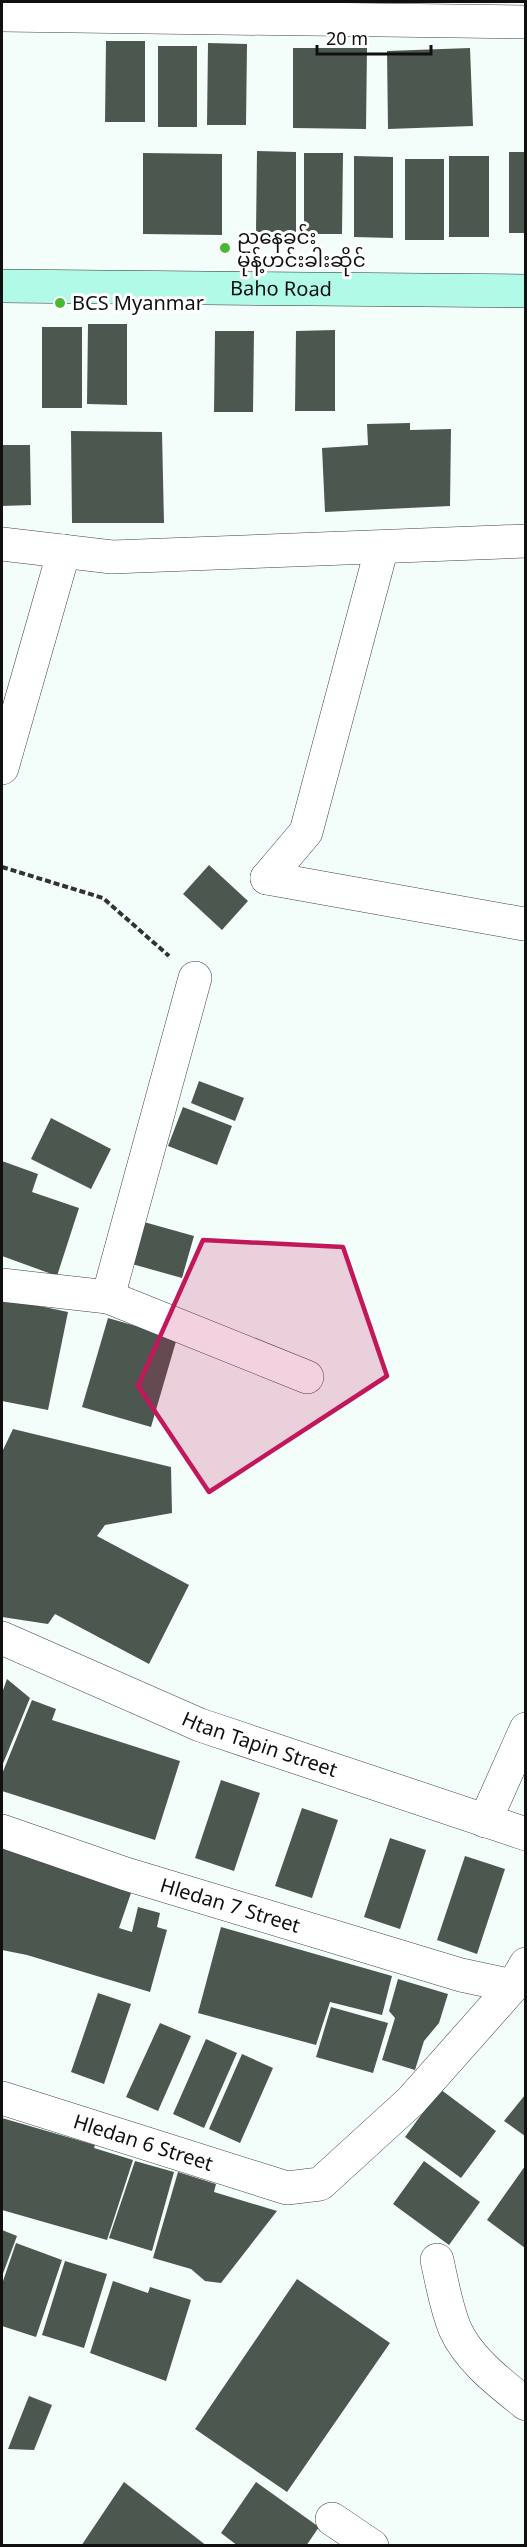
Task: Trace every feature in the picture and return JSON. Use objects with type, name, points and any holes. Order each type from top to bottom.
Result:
[{"type":"main road","name":"Baho Road","points":[[2,286],[525,291]]},
{"type":"street","points":[[2,15],[525,22]]},
{"type":"street","points":[[2,544],[112,557],[525,541]]},
{"type":"street","points":[[382,547],[306,832],[267,878],[524,924]]},
{"type":"street","points":[[2,768],[64,551]]},
{"type":"street","points":[[108,1297],[195,978]]},
{"type":"street","points":[[2,1284],[108,1297],[307,1377]]},
{"type":"street","name":"Htan Tapin Street","points":[[2,1638],[200,1725],[525,1834]]},
{"type":"street","points":[[484,1821],[525,1729]]},
{"type":"street","name":"Hledan 7 Street","points":[[2,1832],[126,1874],[461,1975],[519,1975]]},
{"type":"street","name":"Hledan 6 Street","points":[[2,2098],[287,2188],[320,2184],[411,2101],[519,1975]]},
{"type":"street","points":[[437,2260],[445,2297],[456,2331],[487,2372],[525,2404]]},
{"type":"street","points":[[332,2519],[372,2546]]},
{"type":"path","points":[[2,867],[104,898],[195,978]]},
{"type":"highlighted area","points":[[203,1240],[343,1247],[387,1376],[209,1492],[138,1386]]},
{"type":"building","points":[[106,41],[145,41],[145,122],[105,122]]},
{"type":"building","points":[[208,43],[247,44],[246,125],[207,125]]},
{"type":"building","points":[[158,46],[197,46],[197,127],[158,127]]},
{"type":"building","points":[[293,48],[367,48],[366,129],[293,128]]},
{"type":"building","points":[[470,48],[473,126],[388,129],[387,51]]},
{"type":"building","points":[[257,151],[296,152],[296,232],[256,232]]},
{"type":"building","points":[[509,152],[525,152],[525,233],[509,233]]},
{"type":"building","points":[[143,153],[222,154],[222,235],[143,234]]},
{"type":"building","points":[[304,153],[343,153],[342,234],[304,234]]},
{"type":"building","points":[[354,156],[393,157],[393,238],[354,237]]},
{"type":"building","points":[[449,156],[489,156],[489,237],[449,237]]},
{"type":"building","points":[[405,159],[444,159],[444,240],[405,240]]},
{"type":"building","points":[[88,324],[127,324],[127,405],[87,404]]},
{"type":"building","points":[[42,327],[82,327],[82,408],[42,408]]},
{"type":"building","points":[[335,330],[335,411],[295,411],[296,331]]},
{"type":"building","points":[[215,331],[254,331],[253,412],[214,412]]},
{"type":"building","points":[[410,423],[410,430],[451,429],[450,506],[325,512],[322,448],[368,445],[367,424]]},
{"type":"building","points":[[71,431],[162,432],[164,523],[72,523]]},
{"type":"building","points":[[2,445],[30,445],[31,505],[2,506]]},
{"type":"building","points":[[209,865],[248,901],[222,930],[183,894]]},
{"type":"building","points":[[199,1081],[244,1098],[235,1121],[191,1103]]},
{"type":"building","points":[[183,1107],[232,1126],[217,1165],[168,1146]]},
{"type":"building","points":[[51,1118],[111,1149],[91,1189],[31,1159]]},
{"type":"building","points":[[2,1161],[38,1174],[32,1192],[79,1208],[57,1276],[2,1256]]},
{"type":"building","points":[[144,1222],[194,1236],[182,1278],[132,1264]]},
{"type":"building","points":[[2,1298],[68,1312],[48,1410],[2,1401]]},
{"type":"building","points":[[108,1318],[177,1338],[151,1427],[82,1407]]},
{"type":"building","points":[[13,1429],[171,1467],[172,1513],[105,1525],[97,1536],[189,1585],[149,1664],[55,1614],[48,1624],[2,1617],[2,1452]]},
{"type":"building","points":[[7,1679],[30,1698],[2,1766],[2,1693]]},
{"type":"building","points":[[32,1700],[56,1709],[52,1720],[180,1761],[155,1840],[2,1791],[2,1774]]},
{"type":"building","points":[[221,1780],[260,1793],[234,1871],[195,1858]]},
{"type":"building","points":[[302,1808],[338,1820],[312,1898],[275,1886]]},
{"type":"building","points":[[390,1838],[426,1850],[400,1929],[364,1917]]},
{"type":"building","points":[[2,1848],[131,1893],[119,1928],[132,1932],[138,1907],[160,1913],[157,1927],[167,1930],[150,1992],[27,1955],[2,1950]]},
{"type":"building","points":[[465,1856],[505,1869],[477,1954],[437,1940]]},
{"type":"building","points":[[221,1927],[392,1976],[382,2015],[330,2002],[316,2045],[198,2013]]},
{"type":"building","points":[[398,1979],[448,1994],[439,2023],[424,2041],[415,2070],[382,2060],[395,2018],[389,2011]]},
{"type":"building","points":[[98,1993],[131,2004],[104,2084],[71,2072]]},
{"type":"building","points":[[331,2007],[388,2023],[373,2073],[316,2057]]},
{"type":"building","points":[[160,2023],[191,2036],[158,2111],[126,2097]]},
{"type":"building","points":[[206,2039],[237,2053],[204,2128],[173,2114]]},
{"type":"building","points":[[242,2054],[273,2068],[240,2143],[209,2129]]},
{"type":"building","points":[[440,2089],[496,2131],[461,2178],[405,2137]]},
{"type":"building","points":[[525,2095],[525,2136],[504,2121]]},
{"type":"building","points":[[2,2118],[95,2145],[94,2148],[133,2160],[107,2240],[2,2210]]},
{"type":"building","points":[[135,2161],[174,2172],[152,2251],[109,2238]]},
{"type":"building","points":[[424,2161],[480,2202],[449,2245],[393,2204]]},
{"type":"building","points":[[525,2166],[525,2248],[487,2220]]},
{"type":"building","points":[[178,2172],[216,2184],[214,2192],[277,2211],[221,2283],[205,2281],[191,2269],[153,2258]]},
{"type":"building","points":[[2,2230],[17,2236],[2,2276]]},
{"type":"building","points":[[16,2243],[62,2260],[36,2337],[2,2326],[2,2284]]},
{"type":"building","points":[[65,2261],[107,2274],[84,2348],[42,2335]]},
{"type":"building","points":[[297,2279],[390,2343],[287,2492],[195,2429]]},
{"type":"building","points":[[113,2281],[148,2293],[150,2287],[191,2300],[166,2381],[90,2353]]},
{"type":"building","points":[[29,2396],[52,2405],[34,2450],[8,2449]]},
{"type":"building","points":[[124,2482],[207,2546],[81,2546]]},
{"type":"building","points":[[256,2482],[319,2527],[306,2546],[238,2546],[221,2533]]},
{"type":"place","name":"ညနေခင်း မုန့်ဟင်းခါးဆိုင်","points":[[225,248]]},
{"type":"place","name":"BCS Myanmar","points":[[60,303]]}]
